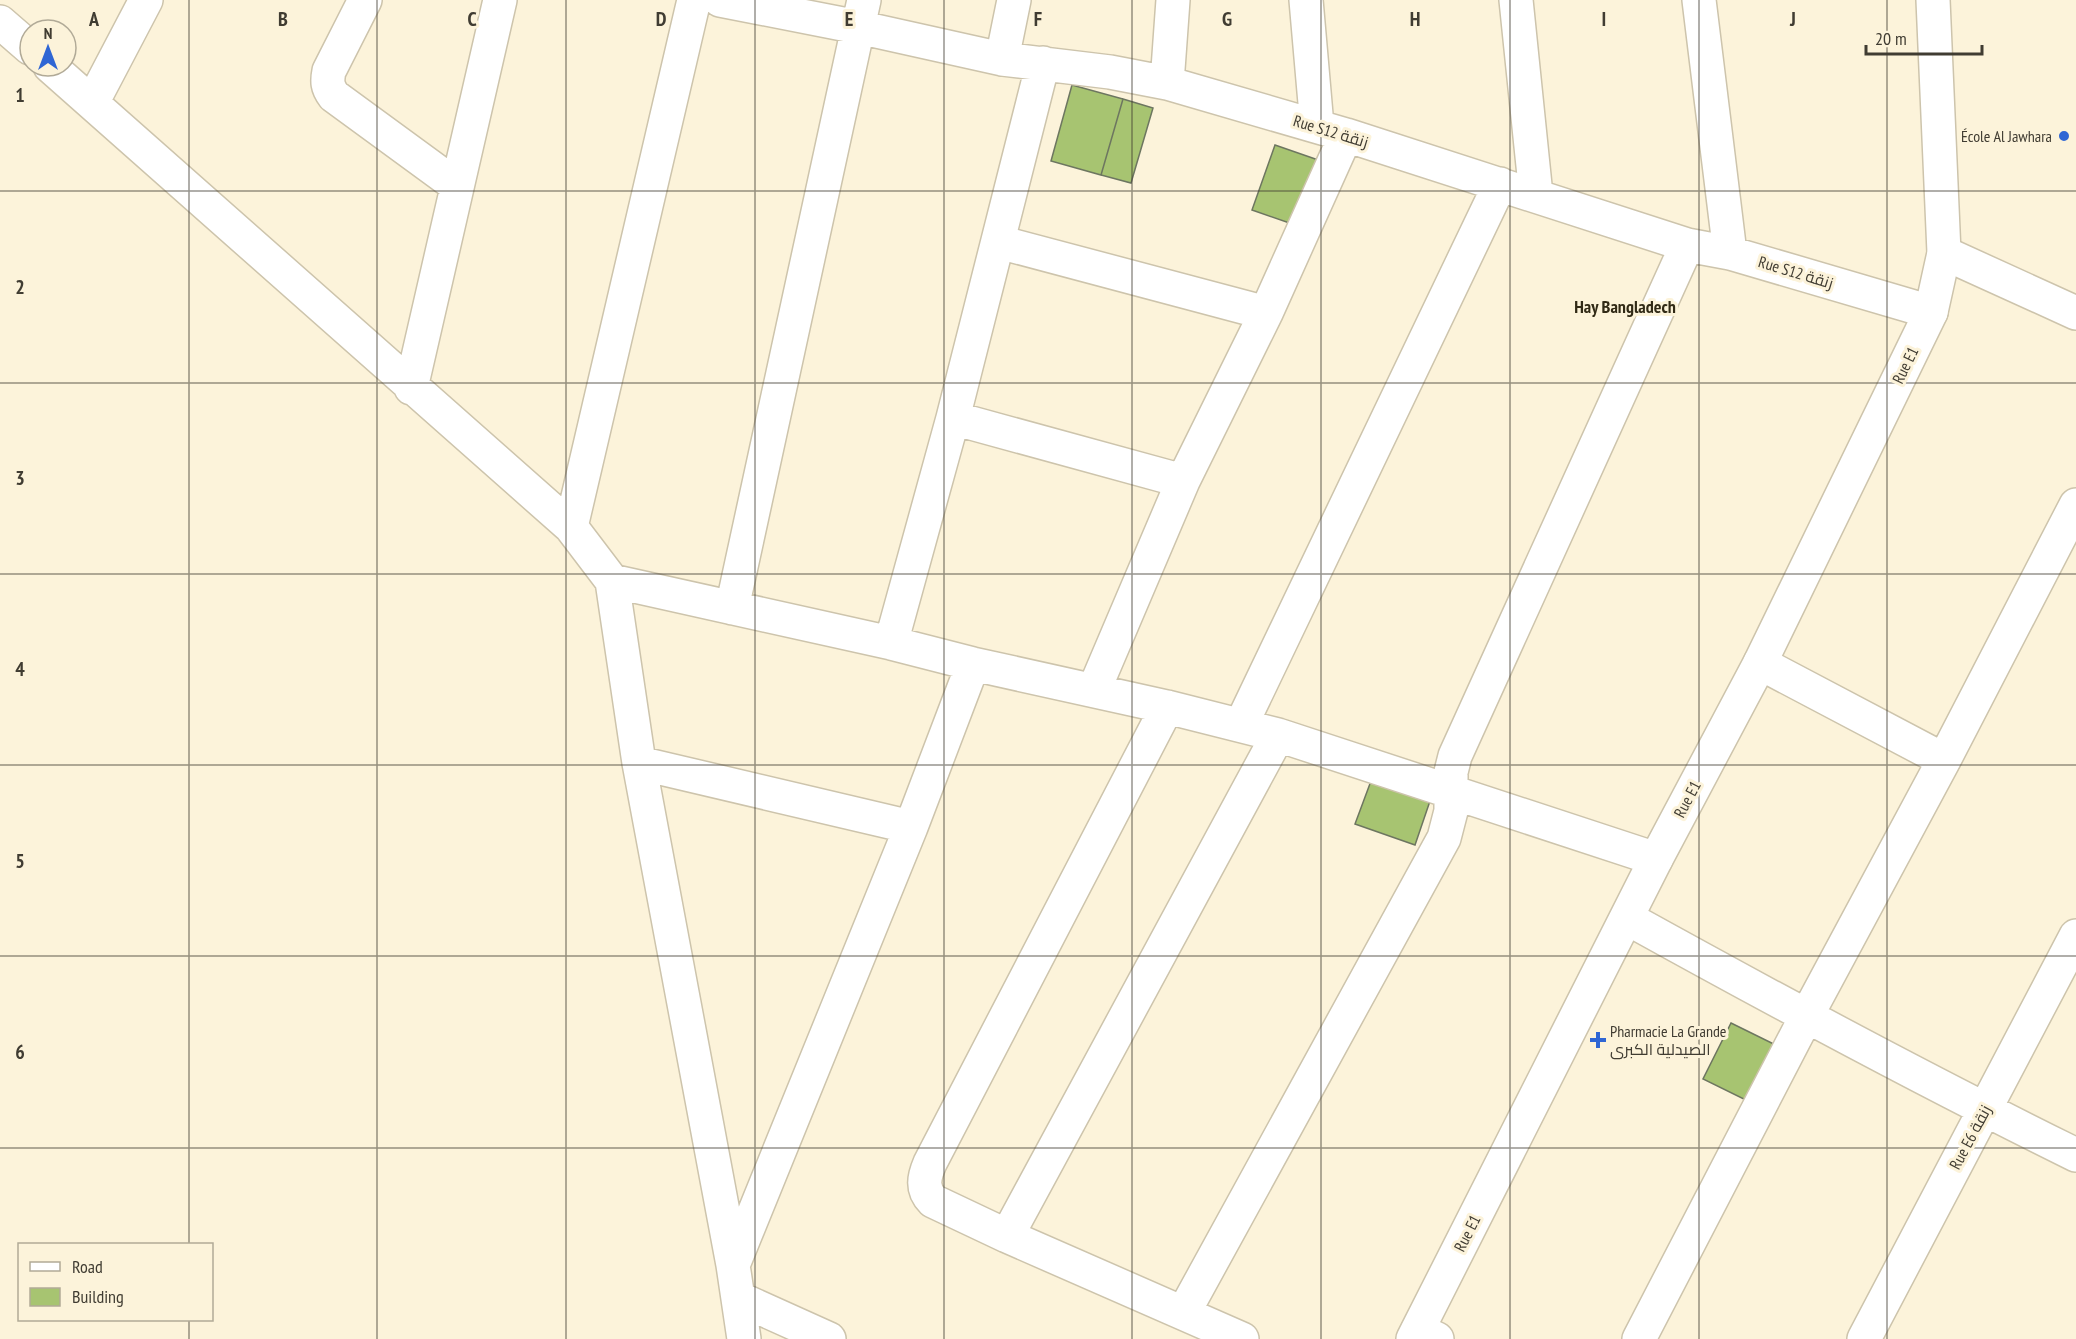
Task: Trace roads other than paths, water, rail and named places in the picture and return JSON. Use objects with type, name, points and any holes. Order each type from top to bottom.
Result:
[{"type":"street","points":[[92,103],[146,0]]},
{"type":"street","points":[[365,0],[329,71],[328,89],[334,96],[457,186]]},
{"type":"street","points":[[411,388],[500,0]]},
{"type":"street","points":[[571,527],[694,0]]},
{"type":"street","name":"Rue S12 زنقة","points":[[720,0],[861,13],[1002,58],[1110,72],[1167,84],[1332,130],[1687,244],[1730,253],[1930,312]]},
{"type":"street","points":[[1002,58],[1014,0]]},
{"type":"street","points":[[1167,84],[1173,0]]},
{"type":"street","points":[[1094,690],[1183,481],[1266,313],[1332,130],[1306,0]]},
{"type":"street","points":[[1516,0],[1536,195]]},
{"type":"street","points":[[1699,0],[1730,253]]},
{"type":"street","name":"Rue E1","points":[[1423,1336],[1656,859],[1760,663],[1930,312],[1944,253],[1933,0]]},
{"type":"street","points":[[732,608],[861,13]]},
{"type":"street","points":[[0,22],[18,38]]},
{"type":"street","points":[[891,643],[953,418],[1043,63]]},
{"type":"street","points":[[64,78],[411,388],[571,527],[612,581],[639,764],[733,1264],[744,1339]]},
{"type":"street","points":[[1241,725],[1500,184]]},
{"type":"street","points":[[999,242],[1266,313]]},
{"type":"street","points":[[1184,1312],[1444,838],[1451,811],[1451,772],[1455,756],[1687,244]]},
{"type":"street","points":[[1944,253],[2076,314]]},
{"type":"street","points":[[953,418],[1183,481]]},
{"type":"street","points":[[1639,1339],[1806,1017],[2072,522]]},
{"type":"street","points":[[612,581],[891,643],[1241,725],[1278,735],[1656,859]]},
{"type":"street","points":[[1760,663],[1944,760]]},
{"type":"street","points":[[733,1264],[911,827],[973,664]]},
{"type":"street","points":[[1167,707],[926,1174],[924,1187],[933,1201],[1242,1339]]},
{"type":"street","points":[[1007,1236],[1278,735]]},
{"type":"street","points":[[639,764],[911,827]]},
{"type":"street","points":[[1627,918],[1806,1017],[1984,1110],[2076,1155]]},
{"type":"street","name":"Rue E6 زنقة","points":[[1864,1339],[2076,936]]},
{"type":"street","points":[[738,1298],[830,1339]]},
{"type":"place","name":"École Al Jawhara","points":[[2064,136]]},
{"type":"place","name":"Pharmacie La Grande الصيدلية الكبرى","points":[[1598,1040]]},
{"type":"district","name":"Hay Bangladech","points":[[1625,307]]}]
